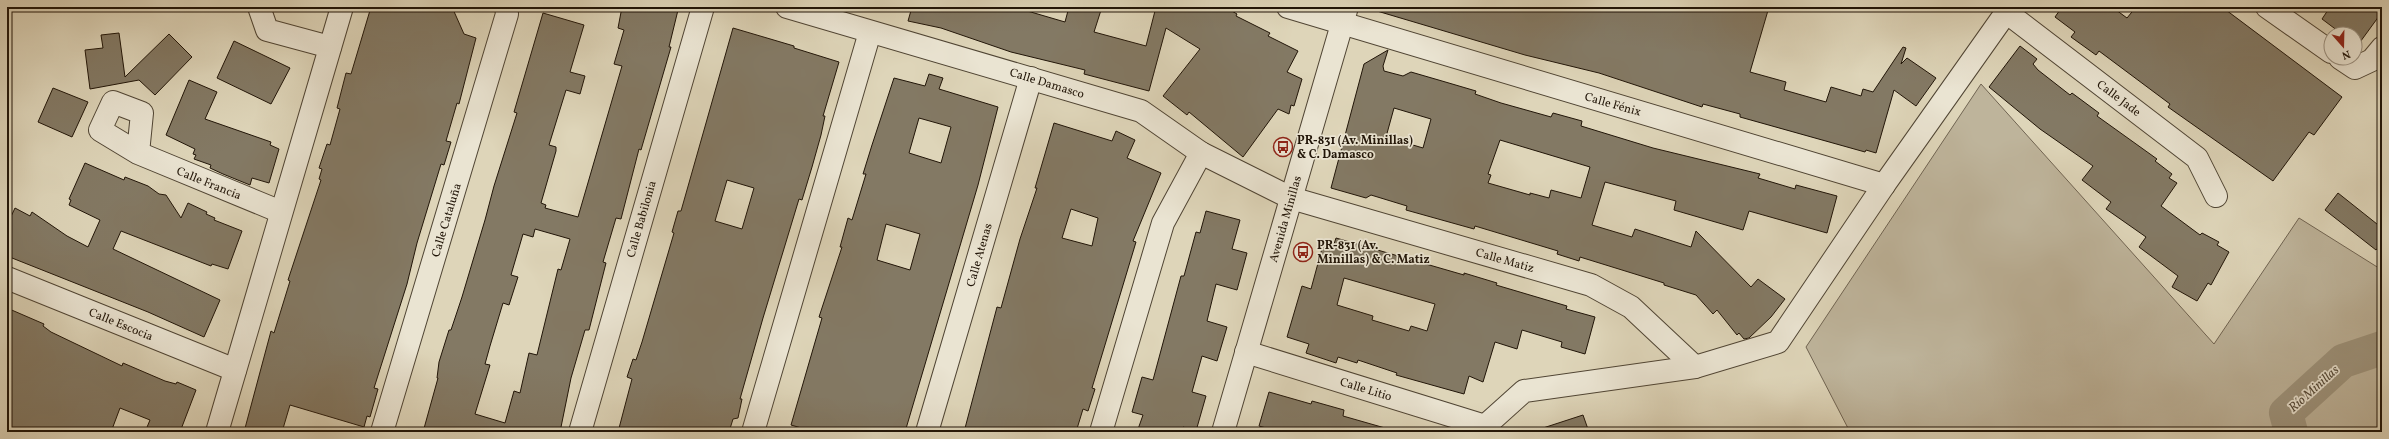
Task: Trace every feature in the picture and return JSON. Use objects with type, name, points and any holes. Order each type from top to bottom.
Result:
[{"type":"street","points":[[259,7],[267,30],[330,47]]},
{"type":"street","points":[[217,432],[342,7]]},
{"type":"street","name":"Calle Cataluña","points":[[382,432],[507,14],[506,7]]},
{"type":"street","name":"Calle Babilonia","points":[[580,432],[703,7]]},
{"type":"street","name":"Calle Damasco","points":[[786,7],[1141,111],[1201,153],[1291,198]]},
{"type":"street","points":[[1288,7],[1345,16]]},
{"type":"street","points":[[2267,7],[2323,46]]},
{"type":"street","points":[[1485,429],[1524,391],[1695,367],[1778,342],[1884,185],[2008,9]]},
{"type":"street","name":"Calle Jade","points":[[2008,9],[2196,158],[2216,196]]},
{"type":"street","name":"Calle Fénix","points":[[1345,16],[1884,185]]},
{"type":"street","name":"Avenida Minillas","points":[[1223,432],[1345,16]]},
{"type":"street","points":[[753,432],[870,32]]},
{"type":"street","points":[[2363,64],[2372,60],[2382,48]]},
{"type":"street","name":"Calle Atenas","points":[[927,432],[1031,78]]},
{"type":"street","name":"Calle Francia","points":[[138,153],[281,212]]},
{"type":"street","points":[[1101,432],[1163,223],[1201,153]]},
{"type":"street","name":"Calle Matiz","points":[[1291,198],[1591,285],[1631,307],[1695,367]]},
{"type":"street","name":"Calle Escocia","points":[[7,278],[236,370]]},
{"type":"street","name":"Calle Litio","points":[[1246,352],[1485,429]]},
{"type":"shaded area","points":[[1981,84],[2214,344],[2299,218],[2382,270],[2382,432],[1850,432],[1806,347]]},
{"type":"building","points":[[371,7],[452,7],[464,34],[476,38],[459,104],[457,103],[446,141],[451,142],[444,165],[441,164],[417,243],[407,284],[374,388],[378,389],[370,417],[367,416],[364,427],[290,405],[282,432],[244,432],[271,331],[274,333],[290,281],[288,280],[321,180],[319,179],[322,169],[319,168],[327,144],[330,145],[340,109],[337,108],[346,73],[351,74]]},
{"type":"building","points":[[622,7],[668,7],[678,10],[669,47],[671,47],[641,150],[639,149],[621,219],[616,218],[603,262],[606,263],[589,330],[585,330],[571,378],[560,432],[423,432],[438,378],[439,362],[449,330],[451,330],[462,297],[517,113],[514,112],[543,13],[584,25],[570,72],[585,76],[580,94],[566,90],[549,145],[556,147],[556,151],[541,203],[546,205],[545,208],[578,217],[622,66],[614,64],[624,30],[618,28]],"holes":[[[535,229],[570,239],[561,270],[558,269],[537,355],[529,353],[520,393],[514,391],[505,423],[475,414],[490,365],[485,364],[503,303],[509,305],[518,277],[511,275],[523,234],[533,237]]]},
{"type":"building","points":[[912,7],[1025,7],[1024,10],[1065,22],[1069,7],[1102,7],[1094,32],[1146,46],[1156,7],[1225,7],[1237,14],[1236,16],[1270,33],[1268,36],[1298,51],[1287,72],[1302,79],[1294,106],[1291,105],[1289,114],[1278,109],[1243,157],[1189,112],[1187,115],[1163,96],[1200,49],[1166,28],[1149,91],[1084,74],[1085,70],[1011,52],[941,28],[908,21]]},
{"type":"building","points":[[1378,7],[1769,7],[1750,72],[1786,82],[1784,90],[1826,102],[1831,87],[1861,96],[1863,89],[1873,92],[1903,47],[1906,48],[1901,64],[1907,58],[1936,78],[1916,106],[1894,90],[1876,153],[1866,150],[1865,152],[1740,117],[1740,114],[1703,104],[1702,107],[1599,73],[1525,55],[1377,11]]},
{"type":"building","points":[[2062,7],[2112,7],[2127,18],[2136,7],[2222,7],[2342,97],[2314,135],[2309,132],[2273,181],[2168,107],[2170,104],[2099,51],[2096,55],[2071,37],[2075,32],[2055,17]]},
{"type":"building","points":[[2330,7],[2382,7],[2382,12],[2363,38],[2363,26],[2331,26],[2322,19]]},
{"type":"building","points":[[733,28],[794,46],[794,48],[839,62],[823,116],[825,116],[821,135],[812,167],[802,200],[799,199],[740,399],[742,399],[738,418],[733,419],[729,432],[618,432],[632,379],[627,377],[633,359],[636,360],[642,342],[674,233],[672,232],[678,211],[681,211]],"holes":[[[727,180],[754,188],[742,229],[715,221]]]},
{"type":"building","points":[[119,33],[125,77],[169,34],[192,57],[155,95],[139,80],[90,89],[85,50],[103,48],[101,35]]},
{"type":"building","points":[[234,41],[290,68],[271,104],[217,78]]},
{"type":"building","points":[[2020,46],[2037,59],[2033,64],[2038,70],[2070,95],[2072,93],[2099,113],[2097,116],[2157,159],[2155,161],[2172,174],[2169,178],[2177,183],[2161,206],[2200,235],[2202,233],[2219,242],[2217,245],[2229,252],[2211,285],[2208,283],[2197,301],[2172,287],[2178,276],[2139,247],[2146,237],[2106,209],[2111,202],[2082,180],[2093,166],[2040,129],[1989,87]]},
{"type":"building","points":[[1388,50],[1383,66],[1384,71],[1403,76],[1411,72],[1476,91],[1475,94],[1501,103],[1551,117],[1553,113],[1582,121],[1581,126],[1653,148],[1760,174],[1758,178],[1795,189],[1796,185],[1837,196],[1827,233],[1749,211],[1743,230],[1674,210],[1676,201],[1605,182],[1592,225],[1632,237],[1635,229],[1691,247],[1696,231],[1751,287],[1758,279],[1785,299],[1771,317],[1749,338],[1744,339],[1739,333],[1737,335],[1717,310],[1713,314],[1696,295],[1664,285],[1664,283],[1580,257],[1579,261],[1557,254],[1558,251],[1475,226],[1474,229],[1406,210],[1407,206],[1371,195],[1366,198],[1331,188],[1364,64]],"holes":[[[1394,108],[1431,119],[1423,148],[1386,137]],[[1500,140],[1590,167],[1581,198],[1551,190],[1549,198],[1530,193],[1530,195],[1488,183],[1491,175],[1488,174]]]},
{"type":"building","points":[[929,74],[943,78],[939,89],[998,107],[978,185],[905,432],[815,432],[791,425],[822,318],[819,317],[842,247],[840,247],[848,218],[852,220],[866,174],[863,174],[894,78],[925,86]],"holes":[[[919,118],[951,127],[941,163],[909,153]],[[886,224],[920,234],[910,270],[877,260]]]},
{"type":"building","points":[[189,80],[217,92],[205,119],[271,142],[270,145],[279,149],[269,183],[252,178],[250,185],[210,168],[211,165],[194,159],[196,155],[193,154],[195,149],[166,135]]},
{"type":"building","points":[[53,88],[88,102],[72,137],[38,122]]},
{"type":"building","points":[[1054,123],[1112,141],[1116,131],[1135,140],[1127,158],[1161,173],[1133,241],[1136,242],[1092,388],[1095,389],[1088,411],[1083,409],[1076,432],[964,432],[997,307],[1001,308],[1020,239],[1037,188],[1035,188]],"holes":[[[1071,209],[1098,218],[1092,246],[1062,238]]]},
{"type":"building","points":[[85,163],[124,180],[125,177],[148,186],[159,194],[166,195],[181,218],[188,203],[207,212],[206,214],[215,218],[214,220],[242,231],[228,269],[212,264],[211,266],[121,231],[113,249],[220,300],[204,337],[148,312],[7,256],[7,225],[15,208],[30,216],[32,212],[67,236],[88,247],[100,220],[69,205],[71,200],[69,199]]},
{"type":"building","points":[[2338,193],[2382,228],[2382,243],[2376,250],[2325,210]]},
{"type":"building","points":[[1206,211],[1240,220],[1232,249],[1247,253],[1237,290],[1216,284],[1207,321],[1227,327],[1217,361],[1202,356],[1192,392],[1206,396],[1196,431],[1183,427],[1181,432],[1137,432],[1143,415],[1132,412],[1142,377],[1153,380],[1181,276],[1184,276],[1196,232],[1200,233]]},
{"type":"building","points":[[1336,238],[1464,275],[1464,273],[1497,283],[1496,285],[1567,306],[1566,309],[1595,317],[1585,354],[1561,347],[1562,342],[1522,330],[1517,349],[1495,342],[1483,382],[1469,376],[1464,394],[1396,375],[1397,373],[1358,360],[1357,363],[1338,357],[1336,363],[1306,353],[1309,344],[1287,337],[1302,286],[1311,289],[1324,241],[1334,244]],"holes":[[[1344,278],[1435,304],[1427,331],[1411,326],[1409,331],[1372,320],[1373,316],[1337,305]]]},
{"type":"building","points":[[7,308],[44,324],[43,326],[51,332],[122,366],[123,363],[165,381],[176,384],[177,382],[196,390],[180,432],[145,432],[150,420],[120,408],[111,432],[7,432]]},
{"type":"building","points":[[1269,392],[1311,404],[1312,401],[1344,410],[1343,416],[1385,428],[1384,432],[1280,432],[1259,426]]},
{"type":"building","points":[[1583,415],[1589,432],[1540,432],[1540,429]]},
{"type":"waterway","name":"Río Minillas","points":[[2291,432],[2286,413],[2343,361],[2382,348]]},
{"type":"place","name":"PR-831 (Av. Minillas) & C. Damasco","points":[[1283,147]]},
{"type":"place","name":"PR-831 (Av. Minillas) & C. Matiz","points":[[1303,252]]}]
